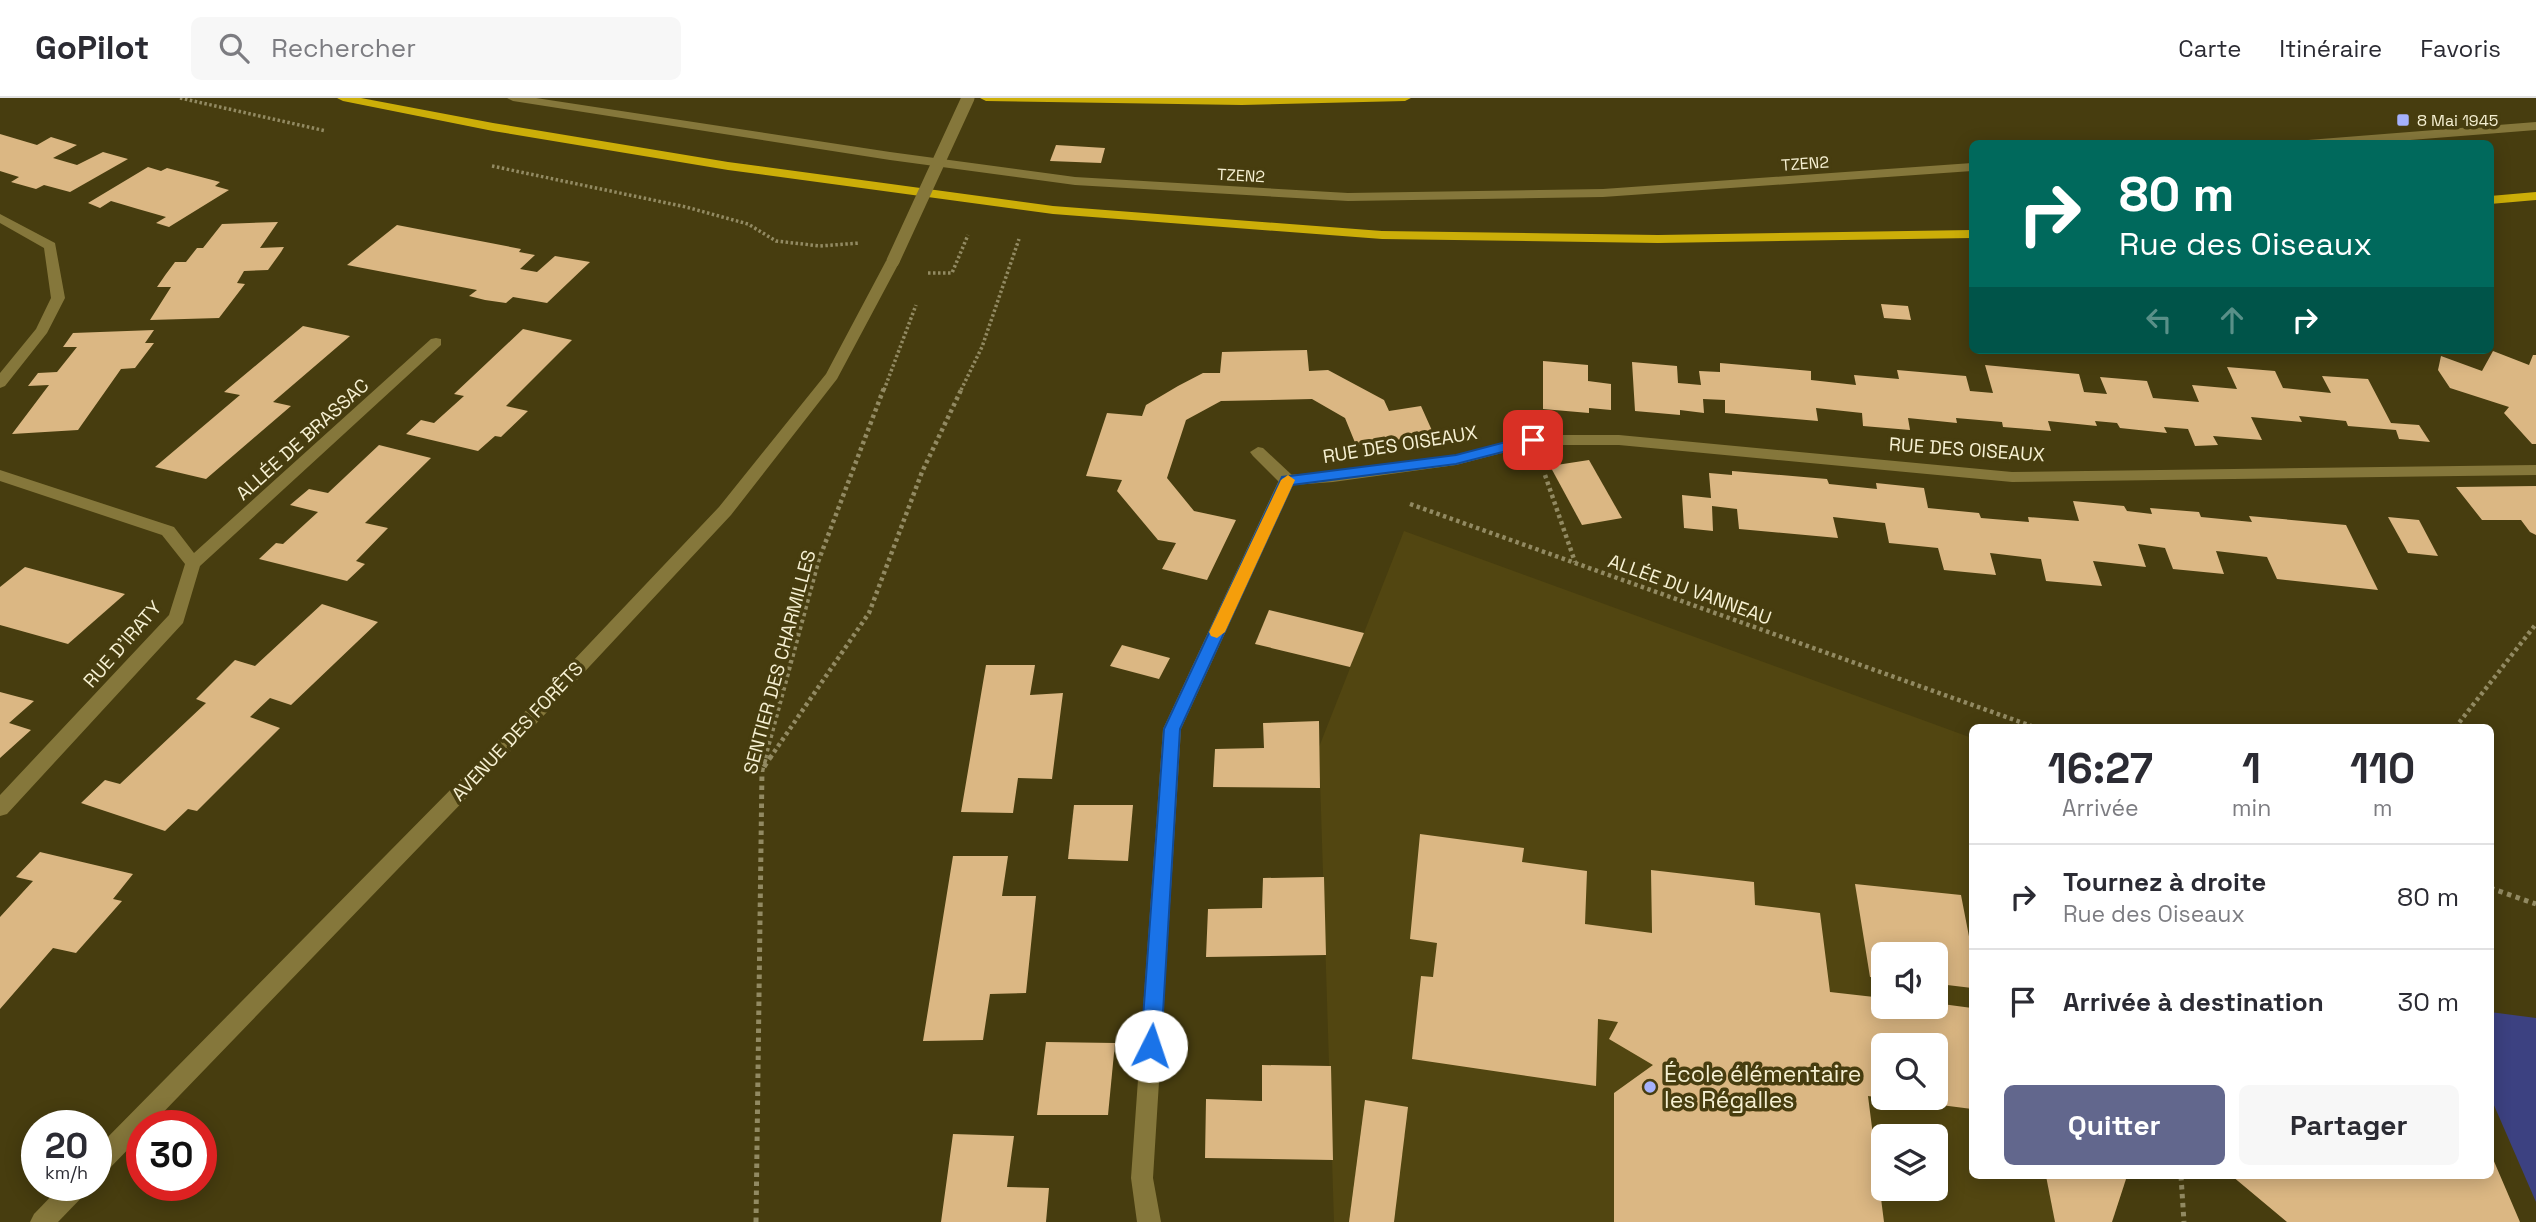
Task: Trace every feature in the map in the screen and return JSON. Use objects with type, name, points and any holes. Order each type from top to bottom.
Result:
[{"type":"main road","points":[[343,98],[494,127],[728,166],[1053,210],[1382,235],[1658,239],[1969,233]]},
{"type":"main road","points":[[986,98],[1242,102],[1405,98]]},
{"type":"main road","points":[[2494,200],[2536,196]]},
{"type":"street","name":"TZEN2","points":[[513,98],[877,154],[1075,181],[1348,197],[1603,193],[1969,167]]},
{"type":"street","name":"AVENUE DES FORÊTS","points":[[112,1150],[470,782],[724,512],[832,376],[893,261],[968,98]]},
{"type":"street","points":[[2359,140],[2536,126]]},
{"type":"street","points":[[0,218],[50,246],[58,298],[42,330],[0,383]]},
{"type":"street","name":"ALLÉE DE BRASSAC","points":[[193,564],[436,342]]},
{"type":"street","name":"RUE DES OISEAUX","points":[[1287,480],[1333,477],[1456,460],[1533,440],[1619,440],[2012,477],[2536,470]]},
{"type":"street","points":[[1149,1222],[1142,1178],[1172,729],[1287,480],[1258,452]]},
{"type":"street","points":[[0,475],[168,531],[193,564]]},
{"type":"street","name":"RUE D'IRATY","points":[[0,808],[177,618],[193,564]]},
{"type":"street","points":[[42,1222],[62,1201]]},
{"type":"path","points":[[762,770],[869,613],[922,472],[982,348],[1021,232]]},
{"type":"path","points":[[928,273],[952,274],[968,235]]},
{"type":"path","points":[[923,286],[931,264]]},
{"type":"path","name":"SENTIER DES CHARMILLES","points":[[756,1222],[762,770],[818,562],[918,298]]},
{"type":"path","points":[[1533,440],[1575,563]]},
{"type":"path","name":"ALLÉE DU VANNEAU","points":[[1397,499],[2026,724]]},
{"type":"path","points":[[2458,724],[2536,624]]},
{"type":"path","points":[[2494,889],[2536,904]]},
{"type":"path","points":[[2181,1179],[2184,1222]]},
{"type":"shaded area","points":[[1404,531],[1969,737],[1969,1179],[2126,1179],[2112,1222],[1334,1222],[1319,747]]},
{"type":"shaded area","points":[[2494,1013],[2536,1018],[2536,1202],[2494,1105]]},
{"type":"building","points":[[0,134],[37,145],[51,137],[77,145],[53,158],[77,165],[103,152],[128,159],[70,192],[44,185],[36,189],[11,182],[19,177],[0,171]]},
{"type":"building","points":[[1056,145],[1105,148],[1101,163],[1050,161]]},
{"type":"building","points":[[148,167],[161,171],[167,168],[220,182],[215,186],[229,190],[169,227],[156,223],[166,217],[111,201],[100,208],[88,203]]},
{"type":"building","points":[[278,222],[260,248],[284,247],[281,252],[268,270],[244,271],[237,283],[245,284],[219,318],[150,320],[171,287],[157,287],[175,262],[186,262],[197,248],[203,248],[222,224]]},
{"type":"building","points":[[397,225],[521,249],[519,252],[535,255],[520,269],[537,272],[555,256],[590,262],[547,303],[513,297],[506,303],[485,300],[469,296],[477,290],[347,265]]},
{"type":"building","points":[[1881,304],[1908,306],[1911,320],[1884,318]]},
{"type":"building","points":[[303,326],[350,336],[273,402],[291,406],[206,479],[155,467],[240,395],[224,392]]},
{"type":"building","points":[[523,329],[572,340],[506,406],[528,411],[501,437],[495,436],[478,451],[406,434],[421,420],[434,423],[464,396],[454,394]]},
{"type":"building","points":[[154,330],[145,343],[154,343],[135,368],[121,369],[78,430],[12,434],[49,385],[28,386],[38,373],[57,372],[77,347],[63,347],[73,333]]},
{"type":"building","points":[[1307,350],[1309,371],[1328,370],[1384,400],[1389,411],[1421,406],[1434,435],[1356,445],[1345,418],[1312,399],[1221,401],[1186,420],[1167,478],[1194,511],[1236,520],[1207,580],[1162,569],[1176,543],[1158,540],[1117,491],[1122,480],[1086,476],[1107,413],[1142,416],[1146,405],[1178,386],[1203,373],[1220,373],[1222,352]]},
{"type":"building","points":[[2494,351],[2529,365],[2533,355],[2536,355],[2536,444],[2532,444],[2504,413],[2509,407],[2450,388],[2438,370],[2441,356],[2482,371]]},
{"type":"building","points":[[1543,361],[1588,365],[1588,381],[1611,384],[1611,410],[1589,408],[1589,413],[1543,409]]},
{"type":"building","points":[[1632,362],[1677,366],[1678,383],[1701,385],[1699,371],[1720,372],[1720,363],[1811,371],[1811,380],[1856,385],[1854,375],[1899,379],[1897,370],[1966,376],[1970,391],[1993,393],[1985,365],[2079,374],[2084,392],[2107,394],[2100,377],[2147,381],[2153,398],[2199,402],[2192,385],[2237,389],[2227,367],[2275,371],[2283,388],[2331,393],[2322,376],[2368,379],[2391,423],[2419,425],[2430,442],[2399,439],[2396,430],[2348,426],[2346,421],[2299,416],[2302,422],[2251,417],[2262,440],[2213,436],[2218,445],[2195,446],[2188,429],[2164,427],[2167,433],[2120,428],[2117,423],[2095,421],[2097,426],[2048,421],[2051,431],[2003,427],[2002,422],[1956,418],[1957,423],[1908,418],[1910,430],[1863,426],[1862,413],[1816,408],[1818,421],[1725,413],[1725,400],[1703,399],[1704,413],[1680,410],[1680,415],[1635,411]]},
{"type":"building","points":[[379,445],[431,458],[365,523],[388,528],[356,561],[365,564],[347,581],[259,559],[276,543],[283,544],[318,512],[290,505],[309,489],[328,493]]},
{"type":"building","points":[[1589,460],[1622,518],[1582,525],[1550,466]]},
{"type":"building","points":[[1732,471],[1827,479],[1829,484],[1877,489],[1876,483],[1924,488],[1928,508],[1979,513],[1981,518],[2029,522],[2028,517],[2079,521],[2073,501],[2124,506],[2127,511],[2152,514],[2150,508],[2199,512],[2201,517],[2252,522],[2249,516],[2346,525],[2378,590],[2277,579],[2267,557],[2216,551],[2224,574],[2173,569],[2165,548],[2138,544],[2146,567],[2093,561],[2102,586],[2046,581],[2041,559],[1990,553],[1996,575],[1944,570],[1938,548],[1889,543],[1885,523],[1833,517],[1838,538],[1739,529],[1737,509],[1712,506],[1713,531],[1684,528],[1682,495],[1711,498],[1709,473],[1732,475]]},
{"type":"building","points":[[2536,486],[2536,535],[2530,532],[2521,520],[2482,520],[2456,487]]},
{"type":"building","points":[[2388,517],[2419,520],[2438,556],[2408,553]]},
{"type":"building","points":[[25,567],[125,594],[68,644],[0,625],[0,587]]},
{"type":"building","points":[[322,604],[378,622],[291,705],[270,698],[250,717],[280,728],[197,811],[188,809],[165,831],[81,803],[105,780],[120,784],[206,703],[196,699],[235,660],[255,666]]},
{"type":"building","points":[[1269,610],[1364,633],[1350,667],[1255,644]]},
{"type":"building","points":[[1122,645],[1170,658],[1159,679],[1110,666]]},
{"type":"building","points":[[986,665],[1035,665],[1030,695],[1063,693],[1052,779],[1018,778],[1013,813],[961,812]]},
{"type":"building","points":[[0,692],[34,701],[9,723],[31,730],[0,758]]},
{"type":"building","points":[[1319,721],[1320,788],[1213,787],[1215,749],[1264,748],[1263,723]]},
{"type":"building","points":[[1074,805],[1133,805],[1128,861],[1068,859]]},
{"type":"building","points":[[1420,834],[1524,848],[1522,862],[1587,871],[1585,924],[1652,933],[1651,870],[1754,882],[1755,905],[1820,913],[1830,992],[1871,997],[1871,1019],[1948,1019],[1948,1005],[1969,1008],[1969,1109],[1948,1106],[1948,1033],[1871,1033],[1871,1096],[1868,1096],[1872,1124],[1871,1201],[1881,1201],[1884,1222],[1614,1222],[1614,1093],[1653,1065],[1609,1039],[1618,1022],[1598,1019],[1596,1086],[1412,1059],[1421,976],[1433,977],[1437,943],[1410,939]]},
{"type":"building","points":[[40,852],[133,874],[113,899],[122,901],[76,953],[53,948],[0,1009],[0,917],[33,881],[16,877]]},
{"type":"building","points":[[953,856],[1008,856],[1002,896],[1036,896],[1026,993],[990,994],[983,1040],[923,1041]]},
{"type":"building","points":[[1324,877],[1326,955],[1206,957],[1208,909],[1262,908],[1263,878]]},
{"type":"building","points":[[1855,884],[1961,895],[1969,936],[1969,988],[1948,985],[1948,942],[1871,942],[1870,977]]},
{"type":"building","points":[[1046,1042],[1115,1043],[1108,1115],[1037,1115]]},
{"type":"building","points":[[1262,1065],[1331,1066],[1333,1160],[1205,1158],[1206,1099],[1262,1101]]},
{"type":"building","points":[[1365,1100],[1408,1107],[1394,1222],[1349,1222]]},
{"type":"building","points":[[953,1134],[1014,1136],[1007,1187],[1049,1188],[1046,1222],[941,1222]]},
{"type":"building","points":[[2494,1161],[2520,1222],[2287,1222],[2236,1179],[2494,1179]]},
{"type":"building","points":[[2047,1179],[2126,1179],[2112,1222],[2055,1222]]},
{"type":"slow traffic","points":[[1217,632],[1288,480]]},
{"type":"place","name":"8 Mai 1945","points":[[2403,120]]},
{"type":"place","name":"École élémentaire les Régalles","points":[[1650,1087]]},
{"type":"route","points":[[1151,1046],[1172,729],[1287,480],[1333,477],[1456,460],[1533,440]]}]
